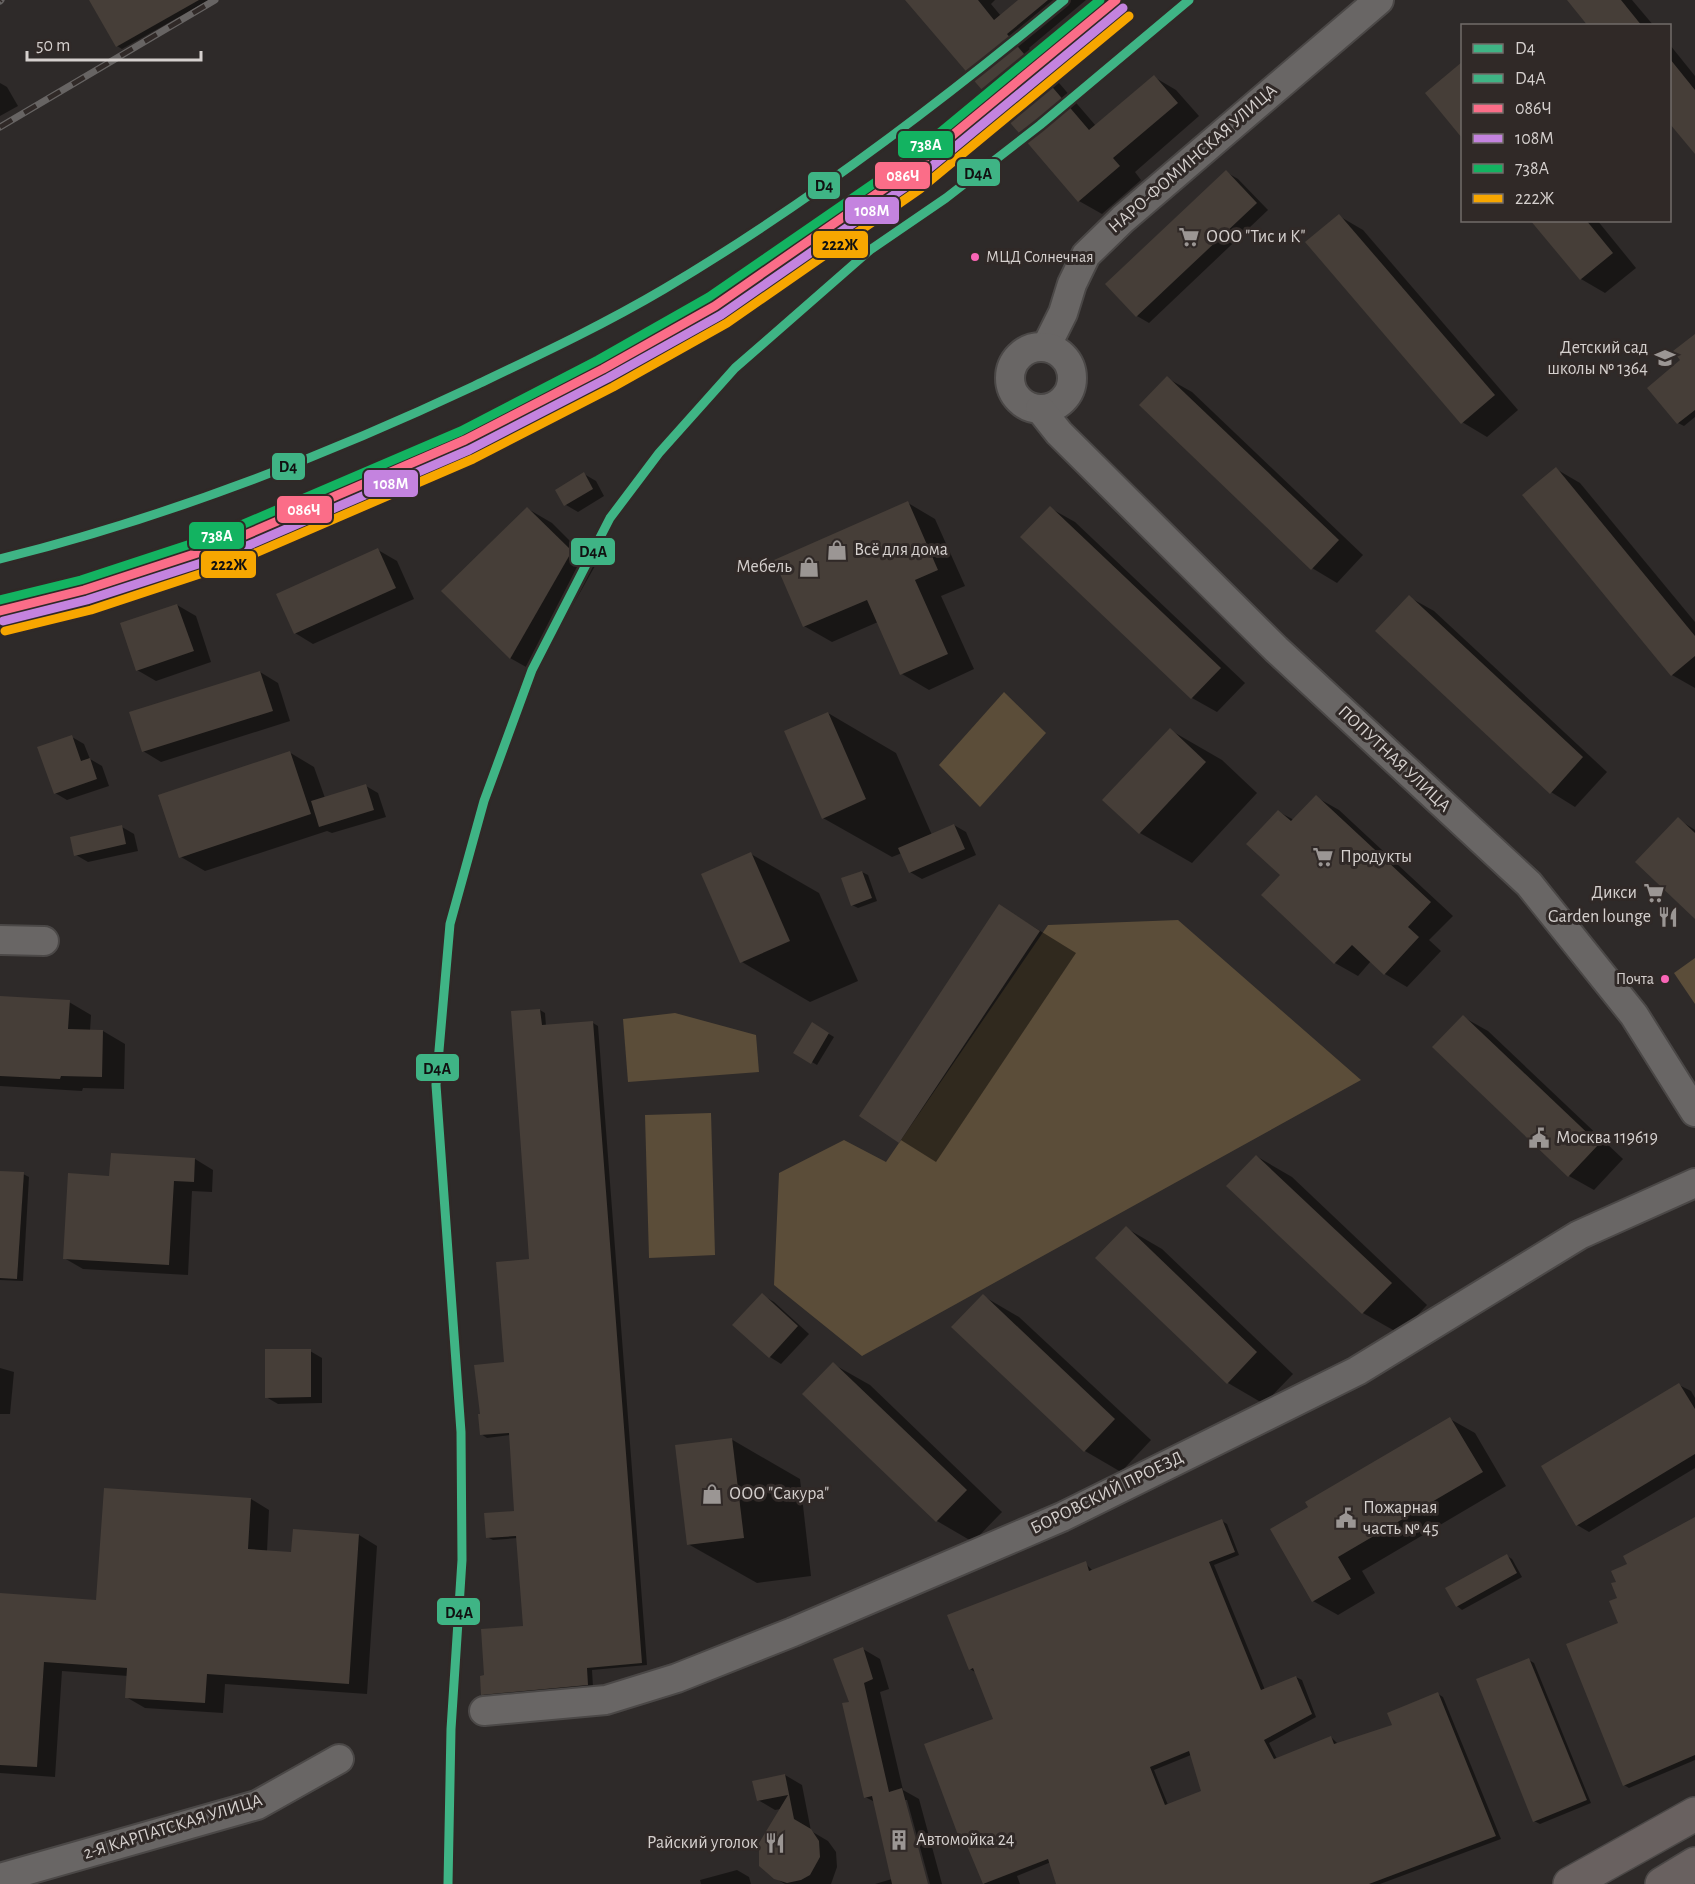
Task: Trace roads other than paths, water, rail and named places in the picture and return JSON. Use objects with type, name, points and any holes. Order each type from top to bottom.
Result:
[{"type":"main road","points":[[1570,1884],[1695,1814]]},
{"type":"main road","points":[[1662,1884],[1695,1864]]},
{"type":"street","name":"НАРО-ФОМИНСКАЯ УЛИЦА","points":[[1046,348],[1086,255],[1140,203],[1379,0]]},
{"type":"street","points":[[1059,433],[1072,378],[1068,363],[1057,351],[1033,347],[1019,356],[1011,369],[1011,386],[1018,399],[1029,407],[1040,409],[1056,405],[1067,394]]},
{"type":"street","name":"ПОПУТНАЯ УЛИЦА","points":[[1040,409],[1059,433],[1276,649],[1529,884],[1634,1015],[1695,1112]]},
{"type":"street","points":[[0,940],[44,941]]},
{"type":"street","name":"БОРОВСКИЙ ПРОЕЗД","points":[[484,1711],[606,1700],[677,1678],[793,1632],[1062,1517],[1357,1371],[1579,1235],[1695,1183]]},
{"type":"street","name":"2-Я КАРПАТСКАЯ УЛИЦА","points":[[0,1878],[257,1805],[339,1760]]},
{"type":"railway","points":[[0,127],[215,0]]},
{"type":"place","name":"ООО \"Тис и К\"","points":[[1189,237]]},
{"type":"place","name":"МЦД Солнечная","points":[[975,257]]},
{"type":"place","name":"Детский сад школы № 1364","points":[[1665,358]]},
{"type":"place","name":"Всё для дома","points":[[837,550]]},
{"type":"place","name":"Мебель","points":[[809,567]]},
{"type":"place","name":"Продукты","points":[[1323,857]]},
{"type":"place","name":"Дикси","points":[[1654,893]]},
{"type":"place","name":"Garden lounge","points":[[1668,917]]},
{"type":"place","name":"Почта","points":[[1665,979]]},
{"type":"place","name":"Москва 119619","points":[[1539,1138]]},
{"type":"place","name":"ООО \"Сакура\"","points":[[712,1494]]},
{"type":"place","name":"Пожарная часть № 45","points":[[1346,1518]]},
{"type":"place","name":"Автомойка 24","points":[[899,1840]]},
{"type":"place","name":"Райский уголок","points":[[775,1843]]}]
